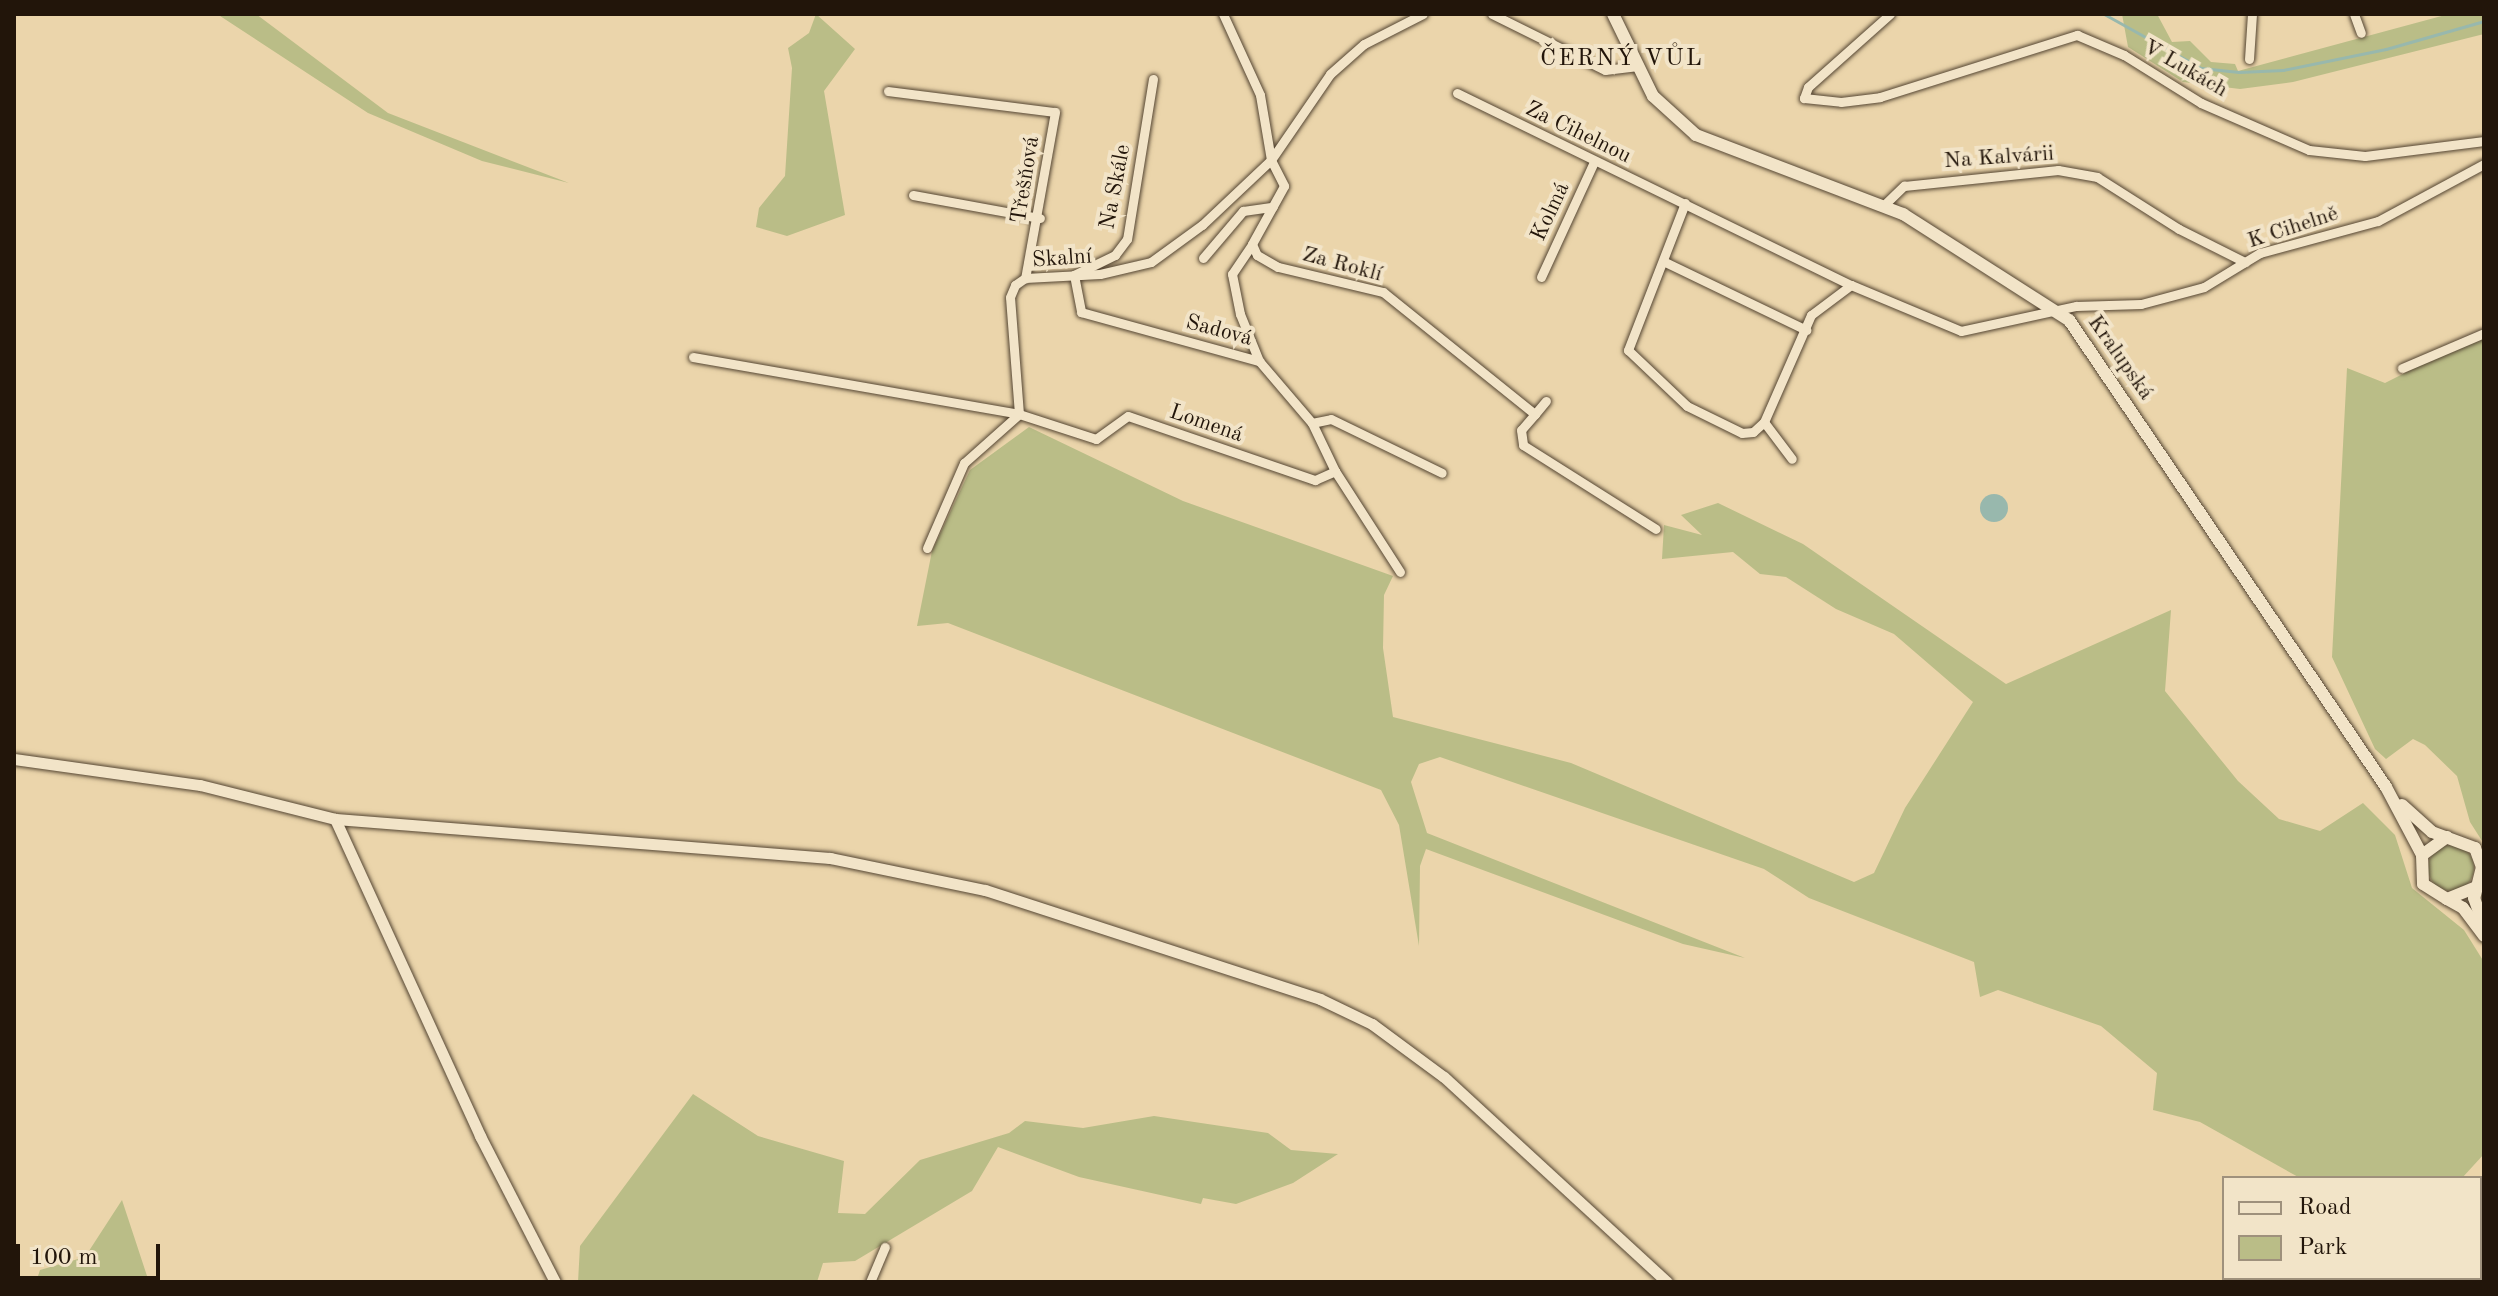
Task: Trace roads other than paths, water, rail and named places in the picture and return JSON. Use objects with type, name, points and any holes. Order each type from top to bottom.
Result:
[{"type":"main road","name":"Kralupská","points":[[1613,14],[1636,66],[1666,112],[1696,135],[1884,205],[2058,311],[2106,368],[2386,787],[2422,855]]},
{"type":"main road","points":[[2386,787],[2422,825],[2450,836],[2478,854],[2476,887],[2484,925]]},
{"type":"main road","points":[[2450,836],[2433,841],[2422,855],[2423,884],[2463,908],[2484,936]]},
{"type":"main road","points":[[2447,899],[2476,887]]},
{"type":"street","points":[[1223,14],[1260,95],[1271,160],[1284,186],[1232,274],[1240,314],[1259,361]]},
{"type":"street","name":"Skalní","points":[[1019,414],[1010,297],[1025,278],[1074,275],[1151,262],[1202,225],[1271,160],[1330,74],[1364,44],[1423,14]]},
{"type":"street","points":[[1492,14],[1605,70],[1636,66]]},
{"type":"street","name":"V Lukách","points":[[1890,14],[1808,87],[1804,98],[1841,102],[1880,97],[2077,35],[2108,46],[2201,103],[2309,150],[2365,156],[2484,141]]},
{"type":"street","points":[[2249,59],[2252,14]]},
{"type":"street","points":[[2354,14],[2361,33]]},
{"type":"street","name":"Na Skále","points":[[1074,275],[1115,255],[1127,239],[1153,79]]},
{"type":"street","name":"Třešňová","points":[[888,91],[1055,112],[1040,218],[1025,278]]},
{"type":"street","name":"Za Cihelnou","points":[[1457,93],[1851,285],[1961,331],[2058,311]]},
{"type":"street","name":"Kolmá","points":[[1541,277],[1594,162]]},
{"type":"street","name":"K Cihelně","points":[[2058,311],[2141,304],[2204,287],[2245,262],[2378,221],[2484,164]]},
{"type":"street","name":"Na Kalvárii","points":[[1884,205],[1904,186],[2058,170],[2097,177],[2191,236],[2245,262]]},
{"type":"street","points":[[913,195],[1040,218]]},
{"type":"street","points":[[1685,203],[1665,262],[1631,339],[1633,360],[1687,406],[1742,433],[1764,422],[1811,315],[1851,285]]},
{"type":"street","points":[[1203,258],[1243,211],[1273,207]]},
{"type":"street","name":"Za Roklí","points":[[1252,244],[1257,255],[1278,267],[1383,292],[1535,414]]},
{"type":"street","points":[[1665,262],[1806,330]]},
{"type":"street","name":"Sadová","points":[[1074,275],[1081,312],[1259,361],[1312,423]]},
{"type":"street","points":[[2402,368],[2484,333]]},
{"type":"street","points":[[693,357],[1019,414]]},
{"type":"street","points":[[1546,401],[1521,430],[1523,445],[1656,529]]},
{"type":"street","points":[[927,548],[964,463],[1019,414]]},
{"type":"street","name":"Lomená","points":[[1019,414],[1096,439],[1128,416],[1315,480],[1335,471]]},
{"type":"street","points":[[1400,572],[1335,471],[1312,423],[1331,419],[1442,473]]},
{"type":"street","points":[[1764,422],[1792,459]]},
{"type":"street","points":[[14,759],[200,785],[335,819],[830,858],[916,871],[1320,999],[1372,1024],[1444,1077],[1667,1282]]},
{"type":"street","points":[[335,819],[552,1277]]},
{"type":"street","points":[[870,1282],[885,1247]]},
{"type":"water","points":[[1994,494],[2004,498],[2008,508],[2004,518],[1994,522],[1984,518],[1980,508],[1984,498]]},
{"type":"waterway","points":[[2104,14],[2201,68],[2239,72],[2283,70],[2386,49],[2484,21]]},
{"type":"district","name":"ČERNÝ VŮL","points":[[1622,60]]}]
